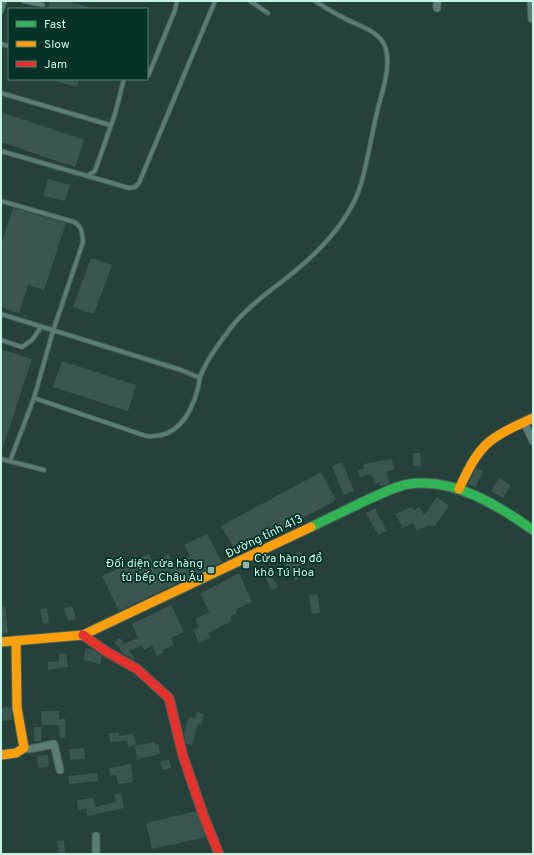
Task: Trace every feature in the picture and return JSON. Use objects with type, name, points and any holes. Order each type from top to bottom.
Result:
[{"type":"main road","points":[[459,489],[475,458],[489,442],[529,420]]},
{"type":"main road","name":"Đường tỉnh 413","points":[[1,642],[83,635],[264,550],[311,526],[393,489],[410,484],[427,482],[459,489],[493,505],[533,530]]},
{"type":"main road","points":[[83,635],[107,652],[137,669],[169,698],[183,756],[204,817],[219,854]]},
{"type":"main road","points":[[1,755],[17,753],[24,748],[17,708],[16,641]]},
{"type":"street","points":[[531,1],[532,19]]},
{"type":"street","points":[[529,420],[533,441]]},
{"type":"street","points":[[24,748],[30,749],[54,744],[60,770]]},
{"type":"street","points":[[96,836],[96,854]]},
{"type":"lane","points":[[1,12],[5,1]]},
{"type":"lane","points":[[23,1],[43,5]]},
{"type":"lane","points":[[148,75],[176,10],[177,1]]},
{"type":"lane","points":[[1,151],[129,188],[135,187],[139,183],[215,1]]},
{"type":"lane","points":[[250,1],[268,13]]},
{"type":"lane","points":[[34,398],[146,436],[164,435],[173,431],[180,425],[194,402],[200,378],[211,356],[234,324],[319,249],[339,226],[353,203],[361,184],[385,84],[388,52],[386,46],[376,34],[342,17],[315,1]]},
{"type":"lane","points":[[86,176],[95,171],[124,80]]},
{"type":"lane","points":[[1,93],[110,125]]},
{"type":"lane","points":[[1,201],[74,222],[81,228],[83,242],[53,331],[34,398],[10,461]]},
{"type":"lane","points":[[1,314],[181,370],[200,378]]},
{"type":"lane","points":[[1,340],[22,347],[32,340],[41,327]]},
{"type":"lane","points":[[1,459],[44,470]]},
{"type":"building","points":[[50,1],[67,1],[89,7],[89,8],[48,8]]},
{"type":"building","points":[[56,80],[79,80],[77,87]]},
{"type":"building","points":[[1,112],[84,140],[75,167],[1,142]]},
{"type":"building","points":[[48,179],[70,185],[65,201],[43,196]]},
{"type":"building","points":[[13,208],[66,223],[44,290],[28,285],[19,313],[1,307],[1,244]]},
{"type":"building","points":[[91,258],[112,265],[94,314],[73,307]]},
{"type":"building","points":[[1,349],[32,359],[2,450],[1,450]]},
{"type":"building","points":[[62,361],[136,385],[128,411],[53,387]]},
{"type":"building","points":[[413,453],[420,453],[421,466],[413,466]]},
{"type":"building","points":[[392,459],[394,470],[387,471],[389,484],[380,486],[380,483],[374,484],[373,476],[371,477],[370,474],[360,477],[358,470],[364,469],[363,465]]},
{"type":"building","points":[[342,462],[354,491],[344,495],[332,466]]},
{"type":"building","points":[[476,468],[483,471],[476,487],[468,484]]},
{"type":"building","points":[[321,472],[336,500],[237,554],[221,526]]},
{"type":"building","points":[[499,478],[511,485],[503,498],[491,491]]},
{"type":"building","points":[[437,497],[449,506],[434,527],[429,525],[417,531],[413,523],[403,528],[395,514],[412,507],[414,510],[420,507],[424,515]]},
{"type":"building","points":[[375,508],[387,531],[378,535],[366,513]]},
{"type":"building","points":[[207,534],[222,562],[119,611],[102,576],[149,554],[153,563],[169,554],[174,565],[190,556],[184,545]]},
{"type":"building","points":[[300,551],[306,562],[300,565],[305,575],[295,581],[283,561]]},
{"type":"building","points":[[266,568],[278,587],[272,590],[261,571]]},
{"type":"building","points":[[239,573],[252,602],[237,609],[236,614],[230,616],[232,621],[208,633],[210,638],[199,643],[193,630],[199,627],[195,619],[209,612],[200,594]]},
{"type":"building","points":[[318,594],[320,613],[312,614],[309,595]]},
{"type":"building","points":[[171,605],[184,632],[171,638],[174,645],[163,650],[164,653],[157,656],[152,645],[144,650],[142,645],[129,651],[135,658],[133,660],[124,654],[114,642],[120,638],[124,644],[138,638],[132,624]]},
{"type":"building","points":[[1,606],[5,606],[8,633],[1,634]]},
{"type":"building","points":[[72,606],[76,619],[68,621],[64,608]]},
{"type":"building","points":[[47,608],[49,623],[43,624],[40,609]]},
{"type":"building","points":[[86,648],[94,650],[102,656],[100,664],[83,660]]},
{"type":"building","points":[[66,653],[68,667],[48,670],[48,662],[59,661],[59,654]]},
{"type":"building","points":[[11,707],[12,720],[1,721],[1,708]]},
{"type":"building","points":[[41,711],[59,711],[59,719],[65,719],[65,738],[60,738],[59,725],[42,725]]},
{"type":"building","points":[[197,712],[204,714],[201,725],[198,724],[192,745],[186,744],[184,734],[189,717],[195,718]]},
{"type":"building","points":[[34,727],[41,727],[41,741],[34,741]]},
{"type":"building","points":[[109,733],[119,733],[119,736],[133,734],[136,745],[128,747],[127,741],[110,742]]},
{"type":"building","points":[[155,742],[155,745],[158,744],[160,754],[137,759],[135,746]]},
{"type":"building","points":[[84,748],[85,759],[70,760],[69,749]]},
{"type":"building","points":[[48,755],[49,766],[39,768],[37,756]]},
{"type":"building","points":[[169,760],[171,768],[163,770],[160,762]]},
{"type":"building","points":[[131,764],[133,782],[118,784],[116,775],[110,776],[109,768]]},
{"type":"building","points":[[97,773],[98,781],[69,784],[68,776]]},
{"type":"building","points":[[121,793],[124,808],[87,816],[87,809],[78,810],[77,800],[94,798],[95,807],[116,802],[114,794]]},
{"type":"building","points":[[196,811],[206,837],[152,849],[146,823]]},
{"type":"building","points":[[64,840],[65,853],[59,853],[57,841]]},
{"type":"traffic: fast","points":[[311,527],[394,488],[409,484],[426,483],[459,489],[475,495],[533,530]]},
{"type":"traffic: slow","points":[[459,489],[472,464],[489,442],[510,428],[533,418]]},
{"type":"traffic: slow","points":[[1,642],[83,635],[311,527]]},
{"type":"traffic: slow","points":[[1,755],[16,753],[24,748],[17,708],[16,641]]},
{"type":"traffic: jam","points":[[83,635],[107,652],[137,669],[169,698],[183,756],[204,817],[219,854]]},
{"type":"place","name":"Cửa hàng đồ khô Tú Hoa","points":[[246,565]]},
{"type":"place","name":"Đối diện cửa hàng tủ bếp Châu Âu","points":[[211,570]]}]
